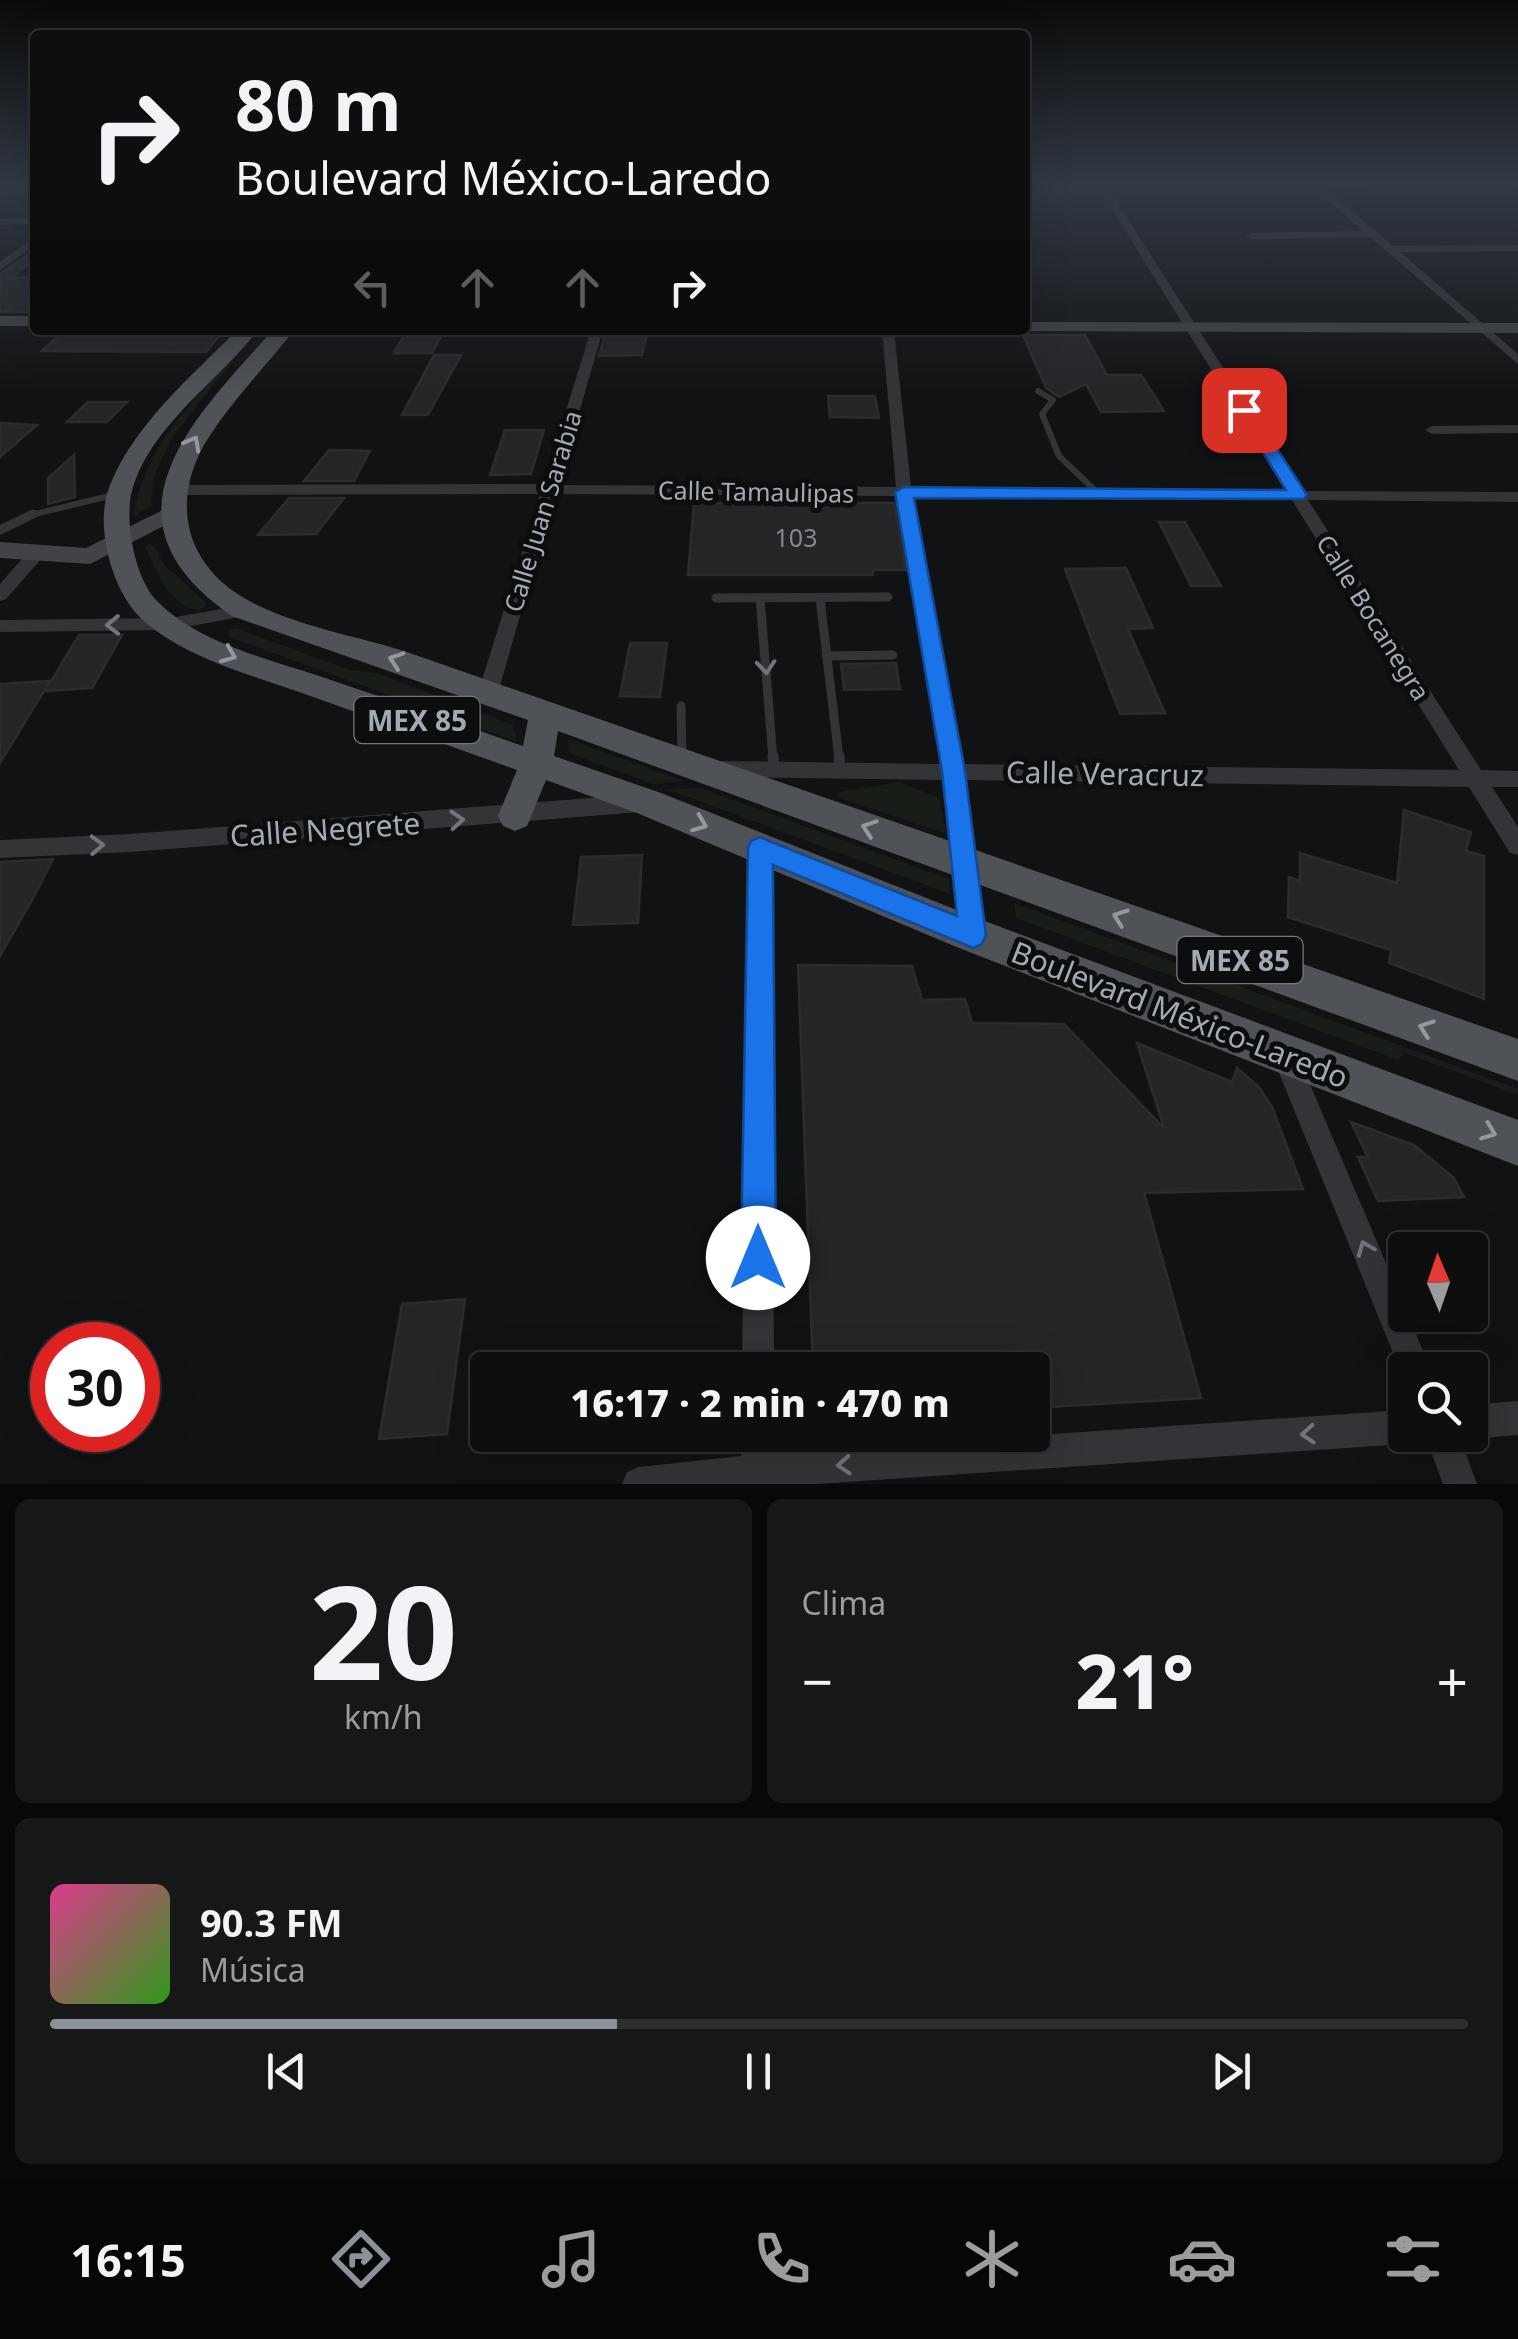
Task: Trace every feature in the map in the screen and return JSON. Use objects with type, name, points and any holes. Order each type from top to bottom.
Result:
[{"type":"main road","points":[[118,494],[132,466],[159,429],[244,335]]},
{"type":"main road","points":[[173,501],[185,458],[206,421],[280,335]]},
{"type":"main road","name":"Boulevard México-Laredo","points":[[118,494],[126,568],[140,600],[170,624],[222,653],[649,803],[973,935],[1518,1143]]},
{"type":"main road","name":"MEX 85","points":[[173,501],[172,531],[192,567],[244,611],[488,692],[544,716],[962,860],[1518,1060]]},
{"type":"main road","points":[[514,816],[536,763],[544,716]]},
{"type":"street","name":"Calle Bocanegra","points":[[1146,255],[1518,846]]},
{"type":"street","points":[[1401,255],[1518,360]]},
{"type":"street","points":[[0,321],[30,321]]},
{"type":"street","points":[[1030,327],[1518,328]]},
{"type":"street","name":"Calle Juan Sarabia","points":[[488,692],[595,335]]},
{"type":"street","points":[[888,335],[904,492],[954,771],[973,935]]},
{"type":"street","points":[[1432,430],[1518,429]]},
{"type":"street","name":"Calle Tamaulipas","points":[[173,501],[548,488],[1518,497]]},
{"type":"street","points":[[0,550],[90,556],[121,542],[173,501]]},
{"type":"street","points":[[0,594],[36,554]]},
{"type":"street","points":[[0,626],[170,624],[244,611]]},
{"type":"street","name":"Calle Veracruz","points":[[687,766],[1518,779]]},
{"type":"street","name":"Calle Negrete","points":[[0,849],[130,844],[649,803]]},
{"type":"street","points":[[758,1352],[760,848]]},
{"type":"street","points":[[1285,1054],[1408,1352]]},
{"type":"street","points":[[1488,1420],[1518,1418]]},
{"type":"street","points":[[638,1484],[1388,1428]]},
{"type":"street","points":[[758,1452],[758,1478]]},
{"type":"street","points":[[1448,1452],[1460,1484]]},
{"type":"lane","points":[[1038,391],[1053,400],[1042,414],[1060,456],[1101,496]]},
{"type":"lane","points":[[0,530],[22,516],[118,494]]},
{"type":"lane","points":[[716,598],[888,597]]},
{"type":"lane","points":[[760,598],[774,770]]},
{"type":"lane","points":[[820,598],[840,769]]},
{"type":"lane","points":[[826,656],[894,654]]},
{"type":"lane","points":[[681,706],[687,766]]},
{"type":"shaded area","points":[[253,335],[172,437],[154,477],[151,506],[133,517],[150,463],[197,396]]},
{"type":"shaded area","points":[[154,545],[165,566],[207,603],[201,610],[181,604],[166,588],[145,547]]},
{"type":"shaded area","points":[[235,628],[350,670],[377,673],[513,725],[517,742],[229,637],[228,631]]},
{"type":"shaded area","points":[[568,739],[684,781],[653,784],[569,753]]},
{"type":"shaded area","points":[[900,782],[939,798],[947,834],[836,797],[838,792]]},
{"type":"shaded area","points":[[701,788],[949,879],[950,894],[667,789]]},
{"type":"shaded area","points":[[1014,903],[1518,1089],[1518,1095],[1405,1053],[1398,1060],[1016,918]]},
{"type":"building","points":[[30,255],[30,262],[11,278],[30,277],[30,312],[0,312],[0,274]]},
{"type":"building","points":[[59,335],[220,335],[206,352],[42,351]]},
{"type":"building","points":[[404,335],[441,335],[432,353],[394,353]]},
{"type":"building","points":[[605,335],[646,335],[642,355],[599,356]]},
{"type":"building","points":[[1023,335],[1085,335],[1107,375],[1141,375],[1164,411],[1101,412],[1086,384],[1059,397],[1046,388]]},
{"type":"building","points":[[434,355],[461,355],[428,415],[402,415]]},
{"type":"building","points":[[828,396],[875,396],[879,418],[830,417]]},
{"type":"building","points":[[88,402],[127,402],[107,422],[67,422]]},
{"type":"building","points":[[0,423],[37,425],[0,457]]},
{"type":"building","points":[[505,430],[544,430],[531,474],[490,475]]},
{"type":"building","points":[[329,450],[370,451],[354,481],[304,481]]},
{"type":"building","points":[[74,455],[75,497],[48,504],[48,478]]},
{"type":"building","points":[[289,498],[344,498],[316,534],[258,535]]},
{"type":"building","points":[[694,503],[894,503],[906,570],[873,570],[873,575],[688,575]]},
{"type":"building","points":[[1159,522],[1185,522],[1221,586],[1191,586]]},
{"type":"building","points":[[1126,568],[1153,628],[1128,629],[1165,713],[1120,714],[1065,569]]},
{"type":"building","points":[[79,635],[122,635],[92,688],[45,691]]},
{"type":"building","points":[[630,643],[667,643],[660,697],[620,696]]},
{"type":"building","points":[[896,663],[900,689],[844,690],[841,664]]},
{"type":"building","points":[[50,681],[0,763],[0,684]]},
{"type":"building","points":[[1404,810],[1471,832],[1466,851],[1484,856],[1484,999],[1389,963],[1391,950],[1288,917],[1289,877],[1300,881],[1300,853],[1397,883]]},
{"type":"building","points":[[642,855],[638,923],[573,925],[581,857]]},
{"type":"building","points":[[53,859],[32,900],[0,956],[0,862]]},
{"type":"building","points":[[798,965],[912,966],[922,1000],[965,999],[972,1023],[1064,1024],[1164,1128],[1137,1043],[1232,1082],[1237,1068],[1259,1087],[1272,1107],[1303,1189],[1144,1193],[1201,1398],[1050,1407],[1050,1352],[812,1352]]},
{"type":"building","points":[[1351,1122],[1414,1145],[1454,1178],[1464,1197],[1378,1201],[1358,1157],[1368,1157]]},
{"type":"building","points":[[465,1299],[447,1434],[379,1439],[402,1304]]},
{"type":"route","points":[[758,1258],[760,848],[973,935],[954,771],[904,492],[1298,495],[1244,410]]}]
